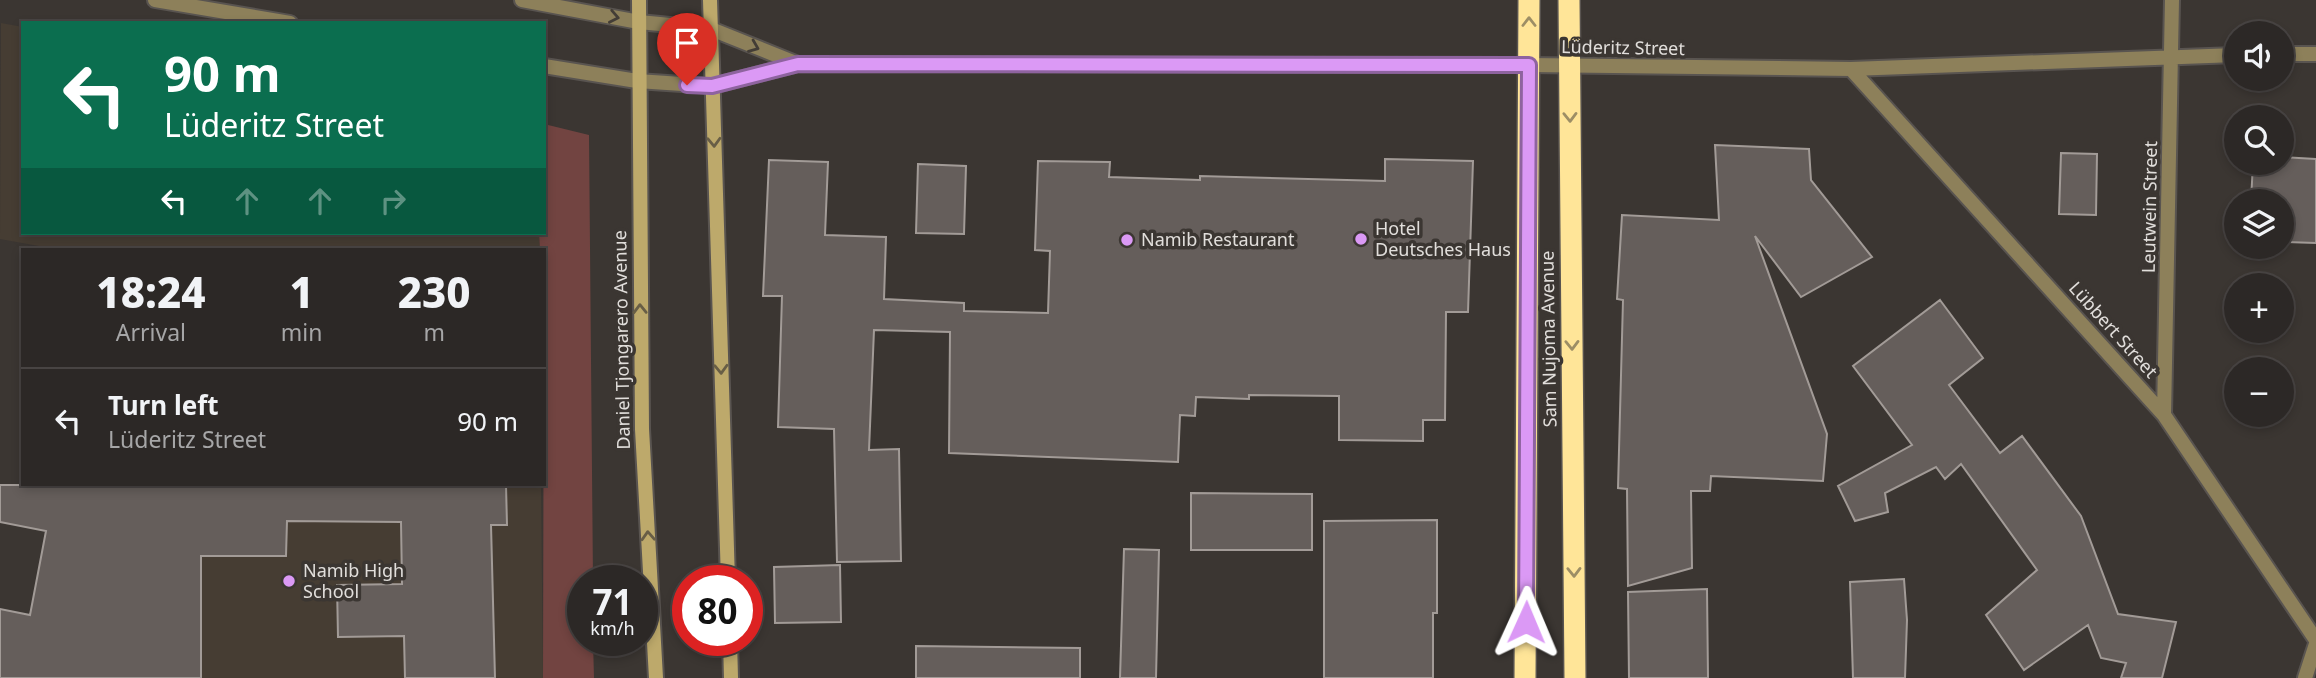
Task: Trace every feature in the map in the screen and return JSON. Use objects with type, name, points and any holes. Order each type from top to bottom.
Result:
[{"type":"highway","name":"Sam Nujoma Avenue","points":[[1525,678],[1529,0]]},
{"type":"highway","name":"Sam Nujoma Avenue","points":[[1569,0],[1575,678]]},
{"type":"street","points":[[159,0],[279,21]]},
{"type":"street","name":"Lüderitz Street","points":[[522,0],[639,22],[710,29],[798,64]]},
{"type":"street","name":"Daniel Tjongarero Avenue","points":[[639,0],[637,81],[642,429],[656,678]]},
{"type":"street","points":[[710,0],[727,565]]},
{"type":"street","name":"Leutwein Street","points":[[2164,415],[2172,0]]},
{"type":"street","points":[[2294,54],[2316,54]]},
{"type":"street","name":"Lüderitz Street","points":[[546,66],[637,81],[712,86],[798,64],[1529,65],[1850,69],[2224,55]]},
{"type":"street","name":"Lübbert Street","points":[[1850,69],[2164,415],[2316,642]]},
{"type":"street","points":[[2305,678],[2316,642]]},
{"type":"street","points":[[730,656],[731,678]]},
{"type":"shaded area","points":[[1,23],[21,27],[21,235],[539,235],[540,248],[50,248],[0,239]]},
{"type":"shaded area","points":[[546,124],[589,135],[593,565],[567,565],[567,656],[593,656],[594,678],[543,678],[546,248],[540,248],[539,235],[546,235]]},
{"type":"shaded area","name":"Namib High School","points":[[54,486],[541,486],[543,678],[19,678]]},
{"type":"building","points":[[1715,145],[1809,149],[1811,180],[1872,257],[1801,297],[1755,236],[1827,434],[1823,481],[1711,476],[1710,491],[1691,491],[1692,568],[1628,586],[1627,489],[1618,488],[1623,300],[1617,299],[1622,215],[1719,220]]},
{"type":"building","points":[[2061,153],[2097,154],[2096,215],[2059,214]]},
{"type":"building","points":[[2294,158],[2316,159],[2316,243],[2294,242],[2294,189],[2252,189],[2252,175],[2294,175]]},
{"type":"building","points":[[1385,159],[1473,161],[1468,312],[1446,312],[1445,420],[1423,420],[1423,441],[1339,440],[1339,396],[1249,395],[1249,399],[1196,397],[1195,416],[1180,415],[1178,462],[949,453],[950,332],[874,330],[869,450],[899,449],[901,561],[837,562],[834,429],[778,427],[782,296],[763,296],[769,160],[828,162],[825,235],[886,237],[884,299],[964,303],[964,311],[1048,313],[1050,251],[1035,250],[1038,161],[1110,162],[1109,177],[1200,180],[1200,176],[1385,181]]},
{"type":"building","points":[[918,164],[966,166],[964,234],[916,233]]},
{"type":"building","points":[[1940,300],[1983,358],[1949,385],[2000,453],[2022,436],[2081,516],[2118,614],[2176,622],[2162,678],[2121,678],[2126,663],[2101,658],[2088,625],[2024,670],[1986,615],[2037,570],[1961,464],[1945,479],[1936,467],[1885,493],[1888,512],[1855,521],[1838,486],[1912,445],[1853,366]]},
{"type":"building","name":"Namib High School","points":[[0,485],[506,486],[507,525],[491,525],[495,678],[405,678],[404,636],[338,637],[337,585],[402,584],[401,522],[287,521],[286,556],[201,556],[201,678],[0,678],[0,609],[30,615],[46,531],[0,522]]},
{"type":"building","points":[[1191,493],[1312,494],[1312,550],[1191,550]]},
{"type":"building","points":[[1437,520],[1437,613],[1433,613],[1433,678],[1324,678],[1324,521]]},
{"type":"building","points":[[1124,549],[1159,550],[1156,678],[1120,678]]},
{"type":"building","points":[[840,565],[841,622],[775,623],[774,567]]},
{"type":"building","points":[[1904,579],[1907,620],[1905,678],[1853,678],[1850,582]]},
{"type":"building","points":[[1707,589],[1708,678],[1629,678],[1628,592]]},
{"type":"building","points":[[916,646],[1080,648],[1080,678],[916,678]]},
{"type":"place","name":"Hotel Deutsches Haus","points":[[1361,239]]},
{"type":"place","name":"Namib Restaurant","points":[[1127,240]]},
{"type":"place","name":"Namib High School","points":[[289,581]]},
{"type":"route","points":[[687,85],[712,86],[798,64],[1529,65],[1526,622]]}]
